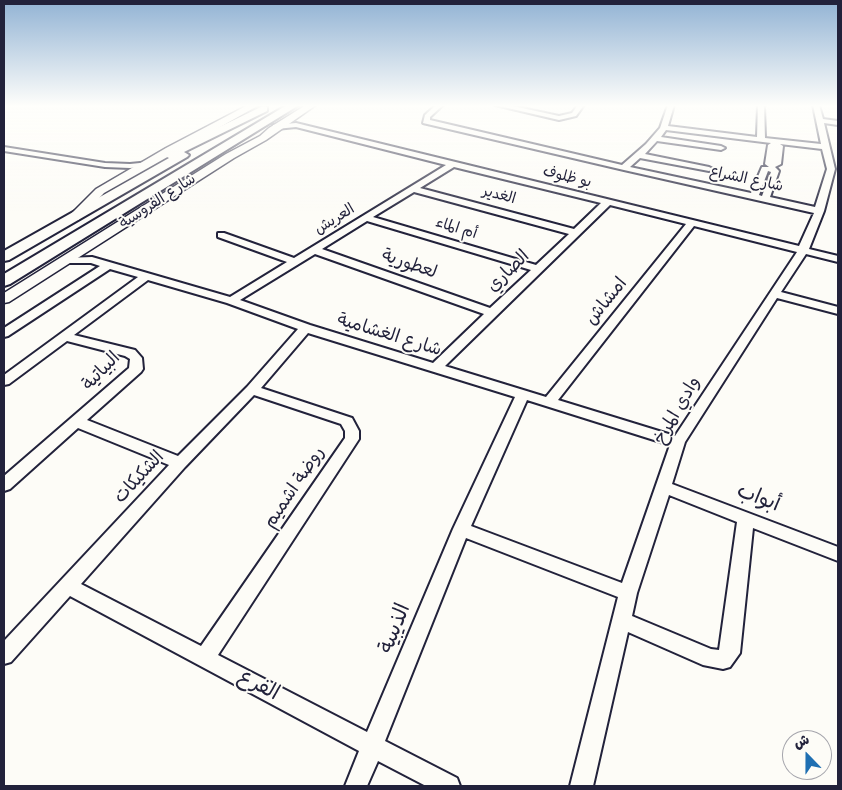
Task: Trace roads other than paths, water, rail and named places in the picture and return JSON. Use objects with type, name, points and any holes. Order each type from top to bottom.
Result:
[{"type":"highway","points":[[152,162],[197,142]]},
{"type":"highway","name":"شارع الفروسية","points":[[4,257],[202,142]]},
{"type":"highway","name":"شارع الفروسية","points":[[4,281],[180,173],[242,142]]},
{"type":"highway","points":[[180,173],[245,142]]},
{"type":"main road","name":"شارع الفروسية","points":[[4,299],[68,260],[88,255],[255,142]]},
{"type":"main road","name":"شارع الفروسية","points":[[74,217],[97,194],[152,162]]},
{"type":"street","name":"بو ظلوف","points":[[380,142],[454,164],[838,259]]},
{"type":"street","name":"شارع الشراع","points":[[514,142],[819,211]]},
{"type":"street","points":[[624,168],[651,142]]},
{"type":"street","points":[[680,142],[720,148]]},
{"type":"street","points":[[765,142],[775,150],[826,147]]},
{"type":"street","name":"وادي المرخ","points":[[582,786],[628,593],[678,442],[803,250],[835,170],[825,142]]},
{"type":"street","points":[[4,148],[105,165],[123,170],[128,176]]},
{"type":"street","points":[[638,155],[709,169]]},
{"type":"street","points":[[105,165],[130,166],[152,162]]},
{"type":"street","name":"العريش","points":[[231,301],[454,164]]},
{"type":"street","points":[[754,196],[766,168],[770,168],[775,170],[765,199]]},
{"type":"street","points":[[760,180],[771,182]]},
{"type":"street","name":"الغدير","points":[[413,189],[576,233]]},
{"type":"street","name":"الصاري","points":[[434,368],[608,202]]},
{"type":"street","name":"أم الماء","points":[[366,218],[538,269]]},
{"type":"street","name":"امشاش","points":[[548,402],[692,223]]},
{"type":"street","points":[[221,235],[296,262]]},
{"type":"street","name":"لعطورية","points":[[315,250],[492,312]]},
{"type":"street","name":"شارع الغشامية","points":[[88,255],[109,265],[231,301],[306,328],[678,442]]},
{"type":"street","points":[[4,334],[109,265]]},
{"type":"street","points":[[4,381],[146,276]]},
{"type":"street","points":[[774,294],[838,311]]},
{"type":"street","name":"الشكيكات","points":[[4,655],[180,463],[252,390],[306,328]]},
{"type":"street","name":"البياتية","points":[[4,485],[78,422],[136,369],[136,358],[130,353],[63,336]]},
{"type":"street","name":"روضة اشميم","points":[[204,658],[352,439],[352,430],[348,422],[252,390]]},
{"type":"street","name":"الذيبية","points":[[372,746],[461,529],[523,394]]},
{"type":"street","points":[[78,422],[180,463]]},
{"type":"street","name":"أبواب","points":[[662,486],[838,554]]},
{"type":"street","points":[[621,620],[710,658],[723,660],[730,653],[746,519]]},
{"type":"street","points":[[461,529],[628,593]]},
{"type":"street","name":"الفرع","points":[[67,586],[449,786]]},
{"type":"street","points":[[356,786],[372,746]]}]
